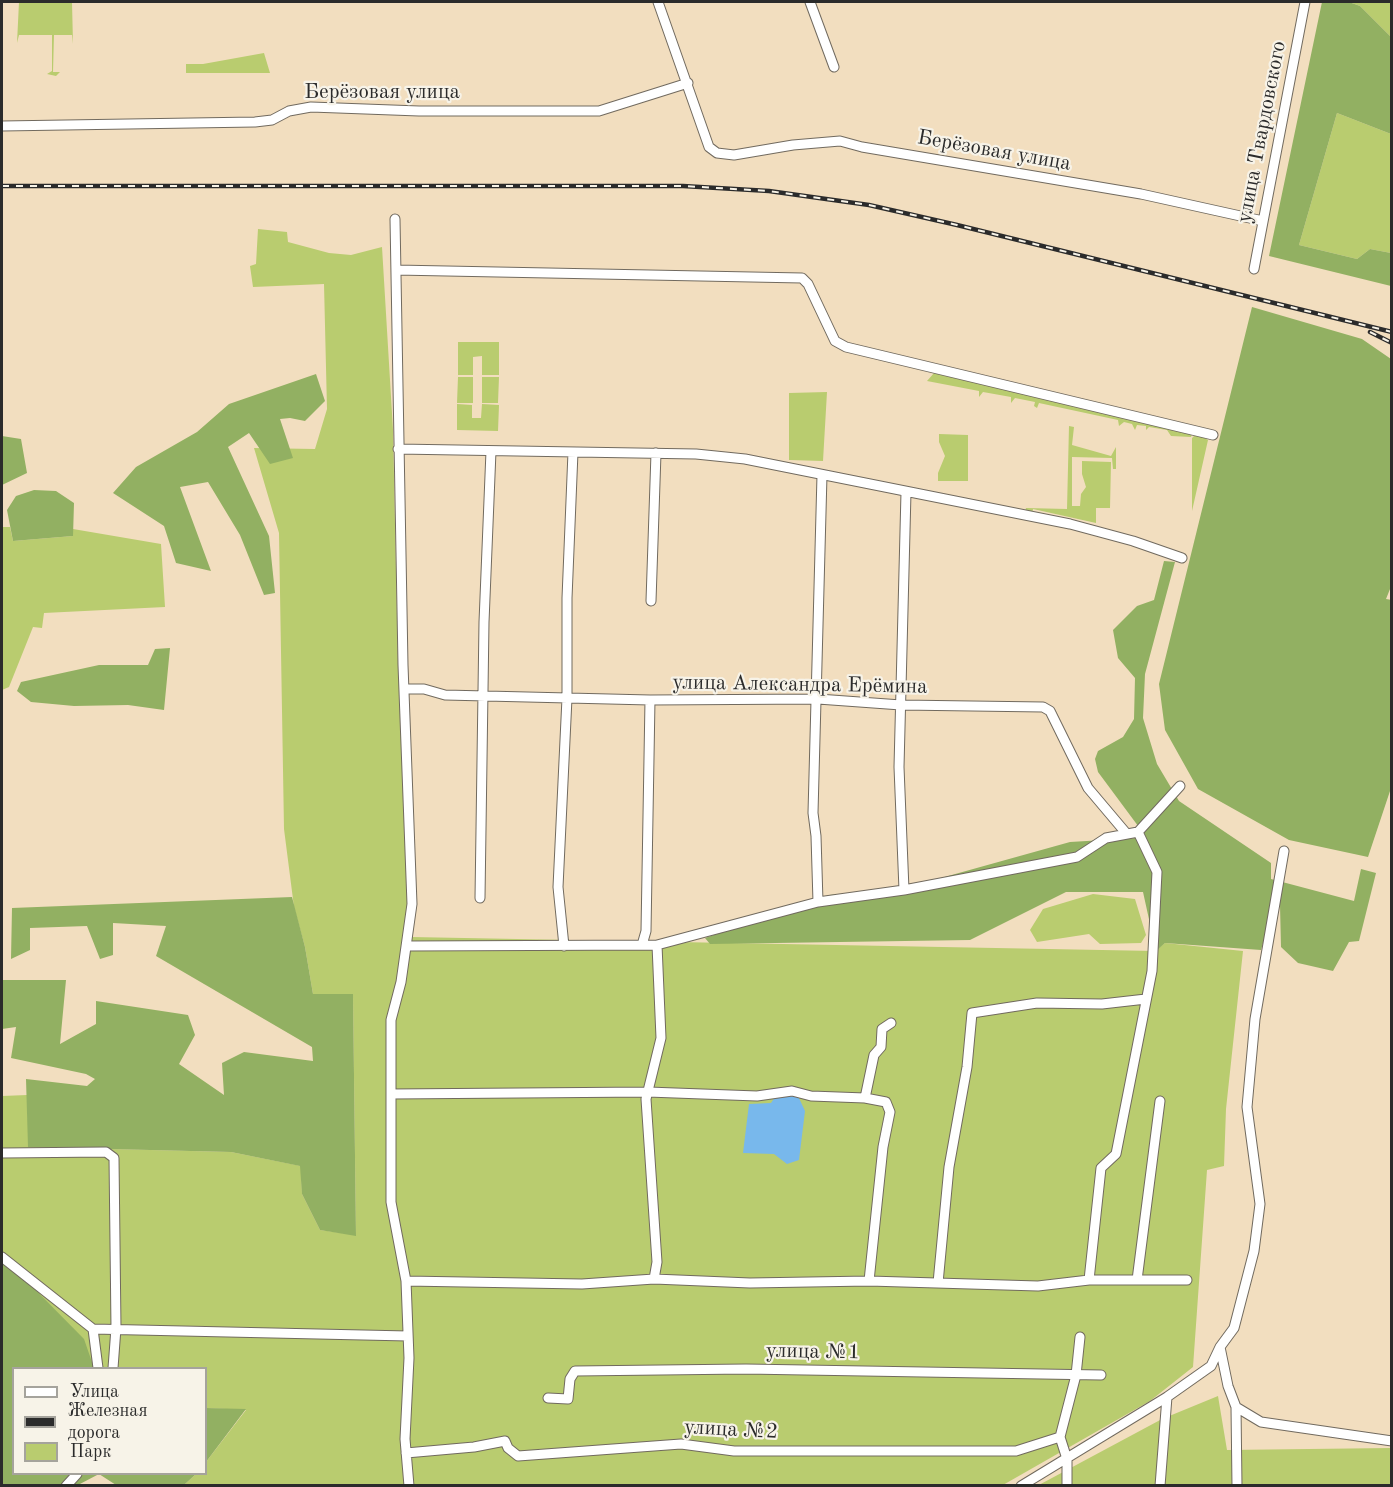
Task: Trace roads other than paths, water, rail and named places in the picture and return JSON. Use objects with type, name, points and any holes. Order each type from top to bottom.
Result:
[{"type":"street","points":[[658,2],[688,82]]},
{"type":"street","points":[[810,2],[834,67]]},
{"type":"street","name":"улица Твардовского","points":[[1254,268],[1305,2]]},
{"type":"street","name":"Берёзовая улица","points":[[2,126],[255,122],[272,120],[289,111],[311,107],[419,111],[599,111],[688,82],[709,147],[717,153],[734,155],[793,145],[840,141],[862,147],[1142,194],[1263,221]]},
{"type":"street","points":[[395,219],[398,449],[412,904],[401,982],[391,1020],[391,1202],[406,1281],[408,1336],[406,1453],[409,1485]]},
{"type":"street","points":[[396,270],[802,278],[808,284],[835,341],[846,346],[1213,435]]},
{"type":"street","points":[[398,449],[656,453],[745,459],[1070,524],[1133,541],[1182,558]]},
{"type":"street","points":[[480,898],[484,621],[491,451]]},
{"type":"street","points":[[564,946],[558,887],[567,698],[567,598],[573,452]]},
{"type":"street","points":[[651,601],[656,453]]},
{"type":"street","points":[[818,902],[813,813],[818,699],[822,475]]},
{"type":"street","points":[[904,890],[900,823],[906,492]]},
{"type":"street","name":"улица Александра Ерёмина","points":[[404,689],[424,689],[445,694],[567,698],[818,699],[901,705],[1043,706],[1050,711],[1088,788],[1126,833]]},
{"type":"street","points":[[642,945],[646,931],[650,700]]},
{"type":"street","points":[[406,946],[657,945],[818,902],[904,890],[1077,857],[1106,838],[1138,832],[1180,786]]},
{"type":"street","points":[[1089,1280],[1101,1168],[1116,1154],[1152,970],[1157,872],[1138,832]]},
{"type":"street","points":[[1021,1485],[1167,1397],[1212,1366],[1220,1347],[1234,1329],[1254,1251],[1259,1213],[1260,1203],[1247,1107],[1255,1019],[1284,851]]},
{"type":"street","points":[[654,1279],[657,1262],[646,1099],[661,1038],[657,945]]},
{"type":"street","points":[[938,1283],[949,1167],[967,1067],[972,1013],[1037,1003],[1102,1004],[1146,999]]},
{"type":"street","points":[[866,1098],[874,1055],[881,1047],[882,1029],[891,1023]]},
{"type":"street","points":[[391,1094],[648,1092],[758,1096],[792,1091],[811,1096],[866,1098],[886,1102],[890,1112],[883,1147],[868,1281]]},
{"type":"street","points":[[1137,1280],[1160,1101]]},
{"type":"street","points":[[2,1153],[106,1152],[114,1158],[116,1328],[113,1367]]},
{"type":"street","points":[[2,1257],[93,1329],[408,1336]]},
{"type":"street","points":[[406,1281],[582,1284],[654,1279],[750,1283],[868,1281],[1038,1286],[1089,1280],[1187,1280]]},
{"type":"street","points":[[93,1329],[98,1367]]},
{"type":"street","points":[[1067,1485],[1067,1459],[1060,1437],[1076,1375],[1080,1337]]},
{"type":"street","points":[[1220,1347],[1228,1386],[1236,1407],[1237,1485]]},
{"type":"street","name":"улица №1","points":[[548,1398],[568,1399],[570,1379],[574,1371],[746,1369],[1101,1375]]},
{"type":"street","points":[[1160,1485],[1167,1397]]},
{"type":"street","points":[[1236,1407],[1261,1422],[1392,1441]]},
{"type":"street","name":"улица №2","points":[[406,1453],[474,1447],[505,1441],[508,1448],[518,1456],[681,1444],[734,1451],[1016,1451],[1060,1437]]},
{"type":"water","points":[[777,1094],[798,1096],[805,1111],[799,1160],[787,1164],[774,1154],[743,1153],[749,1104],[771,1103]]},
{"type":"railway","points":[[2,186],[683,186],[769,191],[869,205],[1392,332]]},
{"type":"railway","points":[[1370,332],[1392,343]]}]
